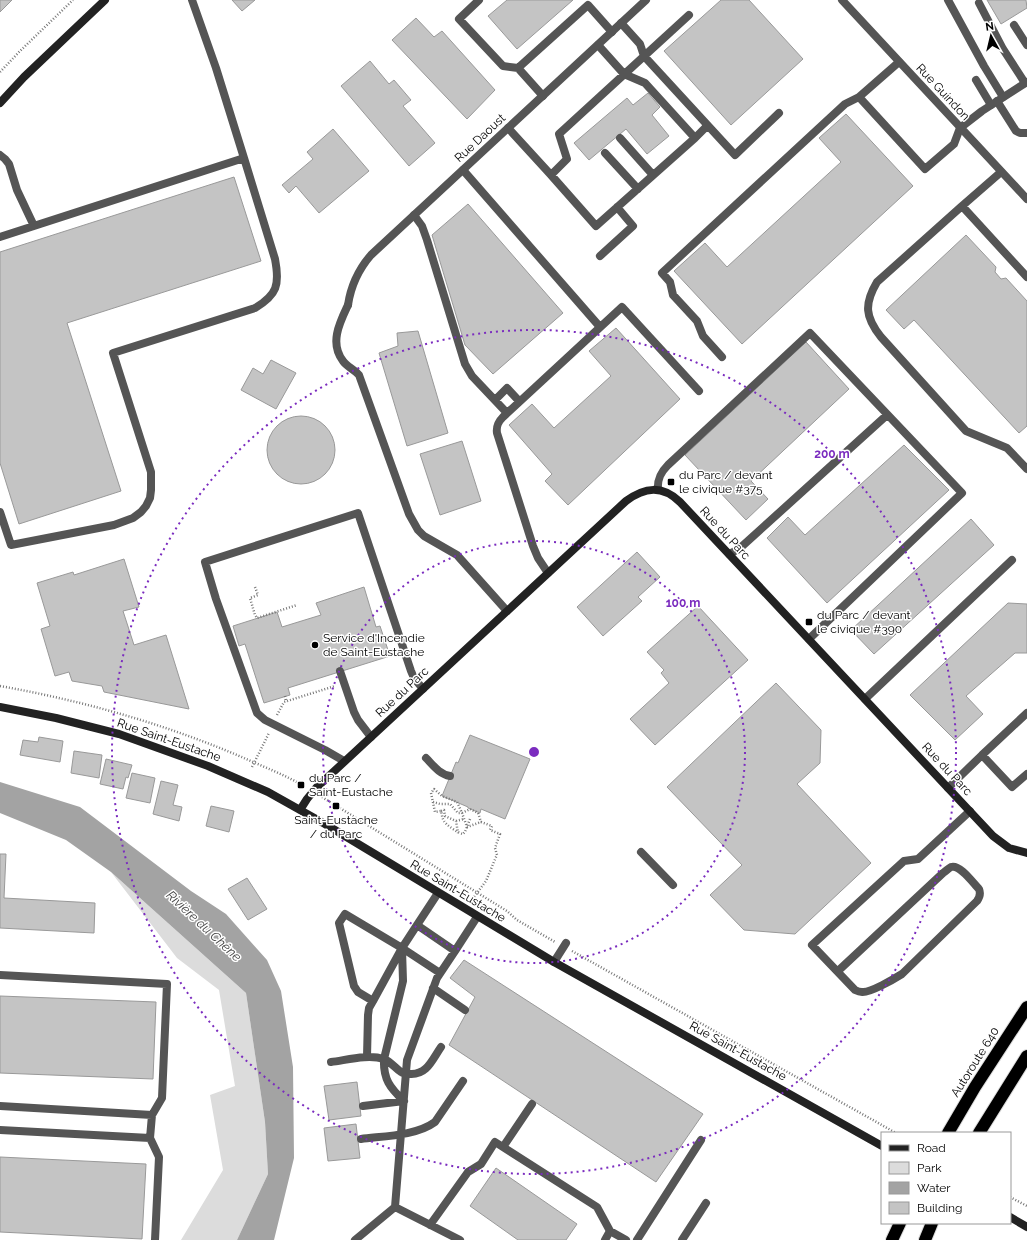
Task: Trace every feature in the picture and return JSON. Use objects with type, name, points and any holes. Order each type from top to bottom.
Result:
[{"type":"highway","name":"Autoroute 640","points":[[949,1132],[975,1087],[1027,1007]]},
{"type":"highway","points":[[980,1132],[1027,1056]]},
{"type":"highway","points":[[892,1240],[900,1224]]},
{"type":"highway","points":[[925,1240],[932,1224]]},
{"type":"street","points":[[0,103],[24,77],[105,0]]},
{"type":"street","points":[[0,512],[11,545],[120,523],[133,518],[141,512],[150,498],[151,472],[113,353],[255,308],[270,297],[276,289],[277,276],[275,259],[216,68],[192,0]]},
{"type":"street","points":[[479,0],[459,19],[503,66],[518,68],[543,96]]},
{"type":"street","name":"Rue Daoust","points":[[507,611],[457,555],[424,536],[418,530],[409,514],[359,375],[356,371],[343,362],[338,348],[337,332],[348,305],[360,268],[371,255],[646,0]]},
{"type":"street","name":"Rue Guindon","points":[[842,0],[1027,199]]},
{"type":"street","points":[[948,0],[984,66],[997,101],[1016,131],[1020,133],[1027,133]]},
{"type":"street","points":[[859,97],[925,169],[954,144],[960,128],[997,101],[1026,83],[1003,49],[979,3]]},
{"type":"street","points":[[518,68],[588,5],[612,32]]},
{"type":"street","points":[[550,175],[567,159],[559,134],[689,15]]},
{"type":"street","points":[[621,23],[640,44],[644,56],[735,155],[779,113]]},
{"type":"street","points":[[1014,24],[1027,45]]},
{"type":"street","points":[[598,45],[624,74],[645,83],[695,138]]},
{"type":"street","points":[[722,357],[703,336],[697,321],[673,295],[670,282],[662,273],[845,104],[859,97],[899,62]]},
{"type":"street","points":[[976,80],[997,101]]},
{"type":"street","points":[[508,128],[596,226],[707,126]]},
{"type":"street","points":[[620,138],[653,175]]},
{"type":"street","points":[[605,153],[638,189]]},
{"type":"street","points":[[0,155],[9,164],[17,190],[34,226]]},
{"type":"street","points":[[0,237],[244,158]]},
{"type":"street","points":[[463,170],[600,327]]},
{"type":"street","points":[[1001,172],[877,282],[868,302],[870,322],[881,337],[966,430],[1007,448],[1027,469]]},
{"type":"street","points":[[962,206],[1027,277]]},
{"type":"street","points":[[600,256],[633,226],[617,207]]},
{"type":"street","points":[[414,214],[424,233],[465,364],[472,376],[507,412]]},
{"type":"street","points":[[548,573],[538,558],[533,546],[497,433],[496,428],[498,423],[507,412],[622,307],[699,391]]},
{"type":"street","points":[[658,490],[658,484],[662,471],[810,333],[962,493],[809,639]]},
{"type":"street","points":[[495,400],[508,388],[519,401]]},
{"type":"street","points":[[729,554],[739,549],[887,415]]},
{"type":"street","name":"Rue du Parc","points":[[300,810],[316,788],[344,761],[626,501],[643,491],[658,490],[665,491],[675,498],[993,836],[1009,848],[1027,853]]},
{"type":"street","points":[[344,761],[261,718],[254,707],[216,599],[205,562],[358,513],[411,671],[414,678],[423,689]]},
{"type":"street","points":[[865,699],[1012,560]]},
{"type":"street","points":[[340,671],[358,720],[371,736]]},
{"type":"street","name":"Rue Saint-Eustache","points":[[0,707],[119,734],[228,774],[268,792],[554,962],[881,1145]]},
{"type":"street","points":[[948,788],[1027,713]]},
{"type":"street","points":[[982,755],[1012,787],[1027,774]]},
{"type":"street","points":[[426,758],[438,770],[445,775],[450,776]]},
{"type":"street","points":[[838,971],[943,873],[952,867],[957,867],[961,870],[980,892],[980,897],[977,901],[902,974],[895,979],[867,991],[862,992],[855,990],[812,945],[904,861],[918,859],[970,811]]},
{"type":"street","points":[[641,852],[673,885]]},
{"type":"street","points":[[367,1057],[369,1008],[402,948],[438,893]]},
{"type":"street","points":[[373,1001],[358,992],[354,986],[338,923],[345,914],[440,973]]},
{"type":"street","points":[[355,1240],[395,1207],[407,1060],[437,978],[477,917]]},
{"type":"street","points":[[416,925],[455,951]]},
{"type":"street","points":[[554,962],[564,945]]},
{"type":"street","points":[[402,948],[403,981],[384,1059],[384,1069],[385,1077],[392,1089],[404,1101]]},
{"type":"street","points":[[0,975],[167,984],[162,1098],[152,1115],[150,1138],[159,1157],[155,1240]]},
{"type":"street","points":[[433,988],[465,1010]]},
{"type":"street","points":[[331,1062],[367,1057],[384,1059],[406,1074],[416,1074],[426,1070],[440,1047]]},
{"type":"street","points":[[361,1139],[422,1130],[435,1122],[463,1081]]},
{"type":"street","points":[[363,1106],[404,1101]]},
{"type":"street","points":[[504,1147],[532,1104]]},
{"type":"street","points":[[0,1106],[152,1115]]},
{"type":"street","points":[[0,1130],[150,1138]]},
{"type":"street","points":[[637,1240],[702,1140]]},
{"type":"street","points":[[430,1225],[468,1172],[481,1164],[495,1142],[597,1207],[610,1231],[626,1240]]},
{"type":"street","points":[[682,1240],[706,1203]]},
{"type":"street","points":[[395,1207],[456,1239]]},
{"type":"street","points":[[1011,1218],[1027,1227]]},
{"type":"street","points":[[605,1240],[610,1231]]},
{"type":"path","points":[[0,72],[73,0]]},
{"type":"path","points":[[256,587],[258,595],[250,598],[255,615],[258,618],[297,605]]},
{"type":"path","points":[[276,717],[284,702],[344,683]]},
{"type":"path","name":"Rue Saint-Eustache","points":[[0,686],[85,704],[140,719],[182,733],[254,762],[301,785]]},
{"type":"path","points":[[285,696],[286,702]]},
{"type":"path","points":[[252,767],[270,733]]},
{"type":"path","points":[[464,819],[456,821],[445,816],[444,810],[435,812],[431,793],[434,789],[442,796],[457,802],[467,826]]},
{"type":"path","points":[[433,802],[450,804],[458,813],[462,813],[470,809],[478,812],[481,822]]},
{"type":"path","name":"Rue Saint-Eustache","points":[[336,806],[507,911],[517,920],[564,945],[894,1132]]},
{"type":"path","points":[[441,811],[444,821],[458,833],[463,834],[465,832],[470,819]]},
{"type":"path","points":[[456,821],[458,833]]},
{"type":"path","points":[[467,826],[481,822],[492,826],[490,830],[500,834],[495,848],[497,855],[486,881],[474,897]]},
{"type":"path","points":[[1011,1198],[1027,1206]]},
{"type":"green space","points":[[111,872],[246,993],[265,1122],[268,1174],[237,1240],[181,1240],[223,1170],[210,1095],[235,1086],[219,990],[177,958]]},
{"type":"water","name":"Rivière du Chêne","points":[[0,782],[80,807],[191,891],[226,914],[267,960],[281,991],[293,1067],[294,1158],[274,1240],[237,1240],[268,1174],[265,1122],[246,993],[111,872],[66,840],[0,813]]},
{"type":"building","points":[[0,0],[12,0],[0,12]]},
{"type":"building","points":[[232,0],[255,0],[242,11]]},
{"type":"building","points":[[507,0],[573,0],[517,49],[488,16]]},
{"type":"building","points":[[721,0],[749,0],[803,59],[731,125],[664,51]]},
{"type":"building","points":[[987,0],[1026,0],[1027,8],[1001,24]]},
{"type":"building","points":[[416,18],[434,37],[442,31],[495,90],[467,119],[392,40]]},
{"type":"building","points":[[370,61],[389,84],[394,80],[411,100],[403,106],[435,143],[409,166],[341,86]]},
{"type":"building","points":[[648,93],[660,107],[652,115],[669,136],[647,154],[626,129],[589,160],[574,143],[627,98],[633,105]]},
{"type":"building","points":[[846,114],[913,186],[742,344],[674,271],[705,243],[727,267],[841,162],[819,138]]},
{"type":"building","points":[[333,129],[369,171],[319,213],[296,186],[289,193],[282,185],[313,159],[307,152]]},
{"type":"building","points":[[234,177],[261,261],[67,323],[121,491],[19,524],[0,463],[0,252]]},
{"type":"building","points":[[468,204],[563,313],[493,374],[465,345],[432,235]]},
{"type":"building","points":[[966,235],[996,267],[995,272],[1001,279],[1006,278],[1027,301],[1027,426],[1019,433],[914,320],[904,329],[886,310]]},
{"type":"building","points":[[616,328],[680,399],[568,505],[545,481],[552,474],[509,425],[532,404],[554,428],[611,376],[589,351]]},
{"type":"building","points":[[418,331],[448,433],[407,446],[379,353],[398,346],[397,333]]},
{"type":"building","points":[[806,342],[849,389],[751,481],[768,499],[746,520],[685,455]]},
{"type":"building","points":[[271,360],[296,373],[276,409],[241,390],[253,368],[263,374]]},
{"type":"building","points":[[294,416],[308,416],[320,421],[330,431],[335,443],[335,457],[330,469],[320,479],[308,484],[294,484],[282,479],[272,469],[267,457],[267,443],[272,431],[282,421]]},
{"type":"building","points":[[462,441],[481,501],[440,515],[420,454]]},
{"type":"building","points":[[904,445],[949,490],[827,603],[767,538],[788,517],[805,535]]},
{"type":"building","points":[[971,519],[994,545],[874,654],[851,630]]},
{"type":"building","points":[[637,552],[660,577],[638,597],[642,601],[603,636],[577,607]]},
{"type":"building","points":[[124,559],[139,607],[123,611],[134,645],[166,635],[189,709],[104,692],[102,686],[72,681],[69,672],[55,676],[41,629],[50,626],[37,583],[73,572],[74,575]]},
{"type":"building","name":"Service d'Incendie de Saint-Eustache","points":[[364,587],[376,627],[380,626],[390,656],[288,688],[290,695],[264,703],[245,644],[239,646],[233,626],[277,612],[282,627],[321,615],[316,603]]},
{"type":"building","points":[[1008,603],[1027,604],[1027,653],[1015,653],[966,696],[983,714],[955,740],[910,695]]},
{"type":"building","points":[[698,606],[748,660],[655,745],[630,719],[669,683],[661,673],[664,670],[647,652]]},
{"type":"building","points":[[776,683],[821,730],[820,763],[797,784],[871,863],[795,934],[744,930],[710,895],[742,865],[667,787]]},
{"type":"building","points":[[470,735],[530,759],[505,819],[481,809],[480,813],[442,796],[456,762],[458,763]]},
{"type":"building","points":[[39,737],[63,741],[60,762],[20,755],[23,740],[38,742]]},
{"type":"building","points":[[74,751],[102,755],[99,778],[71,773]]},
{"type":"building","points":[[106,759],[132,765],[128,778],[126,777],[123,789],[100,784]]},
{"type":"building","points":[[132,773],[155,778],[150,803],[126,798]]},
{"type":"building","points":[[161,781],[178,785],[173,805],[182,807],[179,821],[153,814]]},
{"type":"building","points":[[211,806],[234,811],[229,832],[206,826]]},
{"type":"building","points":[[0,854],[6,854],[4,898],[95,903],[94,933],[0,928]]},
{"type":"building","points":[[247,878],[267,909],[248,920],[228,889]]},
{"type":"building","points":[[464,960],[703,1114],[656,1182],[449,1045],[475,997],[450,978]]},
{"type":"building","points":[[0,996],[156,1002],[153,1079],[0,1073]]},
{"type":"building","points":[[357,1082],[361,1116],[329,1120],[324,1086]]},
{"type":"building","points":[[356,1124],[360,1158],[328,1161],[324,1128]]},
{"type":"building","points":[[0,1157],[146,1164],[142,1239],[0,1232]]},
{"type":"building","points":[[496,1168],[577,1224],[566,1240],[518,1240],[470,1206]]},
{"type":"place","name":"du Parc / devant le civique #375","points":[[671,482]]},
{"type":"place","name":"du Parc / devant le civique #390","points":[[809,622]]},
{"type":"place","name":"Service d'Incendie de Saint-Eustache","points":[[315,645]]},
{"type":"place","name":"du Parc / Saint-Eustache","points":[[301,785]]},
{"type":"place","name":"Saint-Eustache / du Parc","points":[[336,806]]}]
